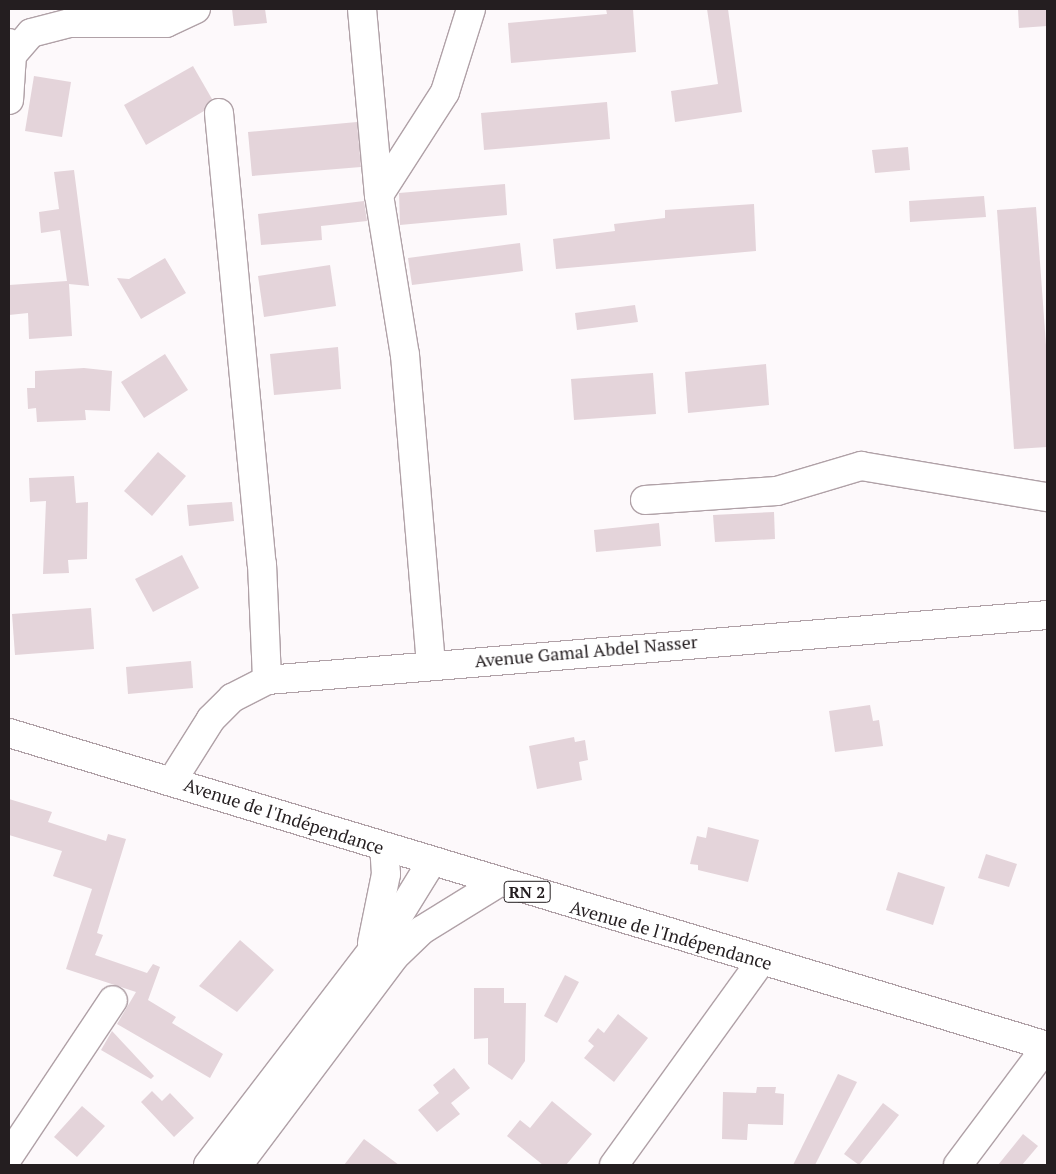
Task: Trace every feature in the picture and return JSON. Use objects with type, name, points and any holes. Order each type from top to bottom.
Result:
[{"type":"street","points":[[9,100],[11,49],[31,33],[55,27],[166,23],[196,9]]},
{"type":"street","points":[[362,9],[379,196],[405,355],[431,664]]},
{"type":"street","points":[[379,196],[445,92],[472,9]]},
{"type":"street","points":[[219,112],[262,554],[267,680]]},
{"type":"street","points":[[645,500],[777,491],[861,466],[1047,497]]},
{"type":"street","name":"Avenue Gamal Abdel Nasser","points":[[172,781],[211,719],[232,698],[267,680],[431,664],[1047,615]]},
{"type":"street","name":"Avenue de l'Indépendance","points":[[9,733],[172,781],[431,863],[1047,1046]]},
{"type":"street","points":[[370,950],[382,901],[384,848]]},
{"type":"street","points":[[208,1165],[370,950],[414,895],[431,863]]},
{"type":"street","points":[[238,1165],[394,958],[445,913],[498,883]]},
{"type":"street","points":[[614,1165],[760,961]]},
{"type":"street","points":[[9,1156],[113,1000]]},
{"type":"street","points":[[958,1165],[1047,1046]]},
{"type":"building","points":[[232,9],[265,9],[267,23],[234,26]]},
{"type":"building","points":[[606,9],[633,9],[636,52],[511,63],[508,23],[607,14]]},
{"type":"building","points":[[707,9],[728,9],[742,112],[675,122],[671,91],[718,84]]},
{"type":"building","points":[[1018,9],[1047,9],[1047,26],[1019,28]]},
{"type":"building","points":[[193,66],[212,99],[204,111],[146,145],[124,105]]},
{"type":"building","points":[[34,76],[71,82],[62,137],[25,131]]},
{"type":"building","points":[[607,102],[610,139],[484,150],[481,113]]},
{"type":"building","points":[[357,122],[361,167],[252,176],[248,132]]},
{"type":"building","points":[[908,147],[910,170],[875,173],[872,150]]},
{"type":"building","points":[[74,170],[89,286],[69,284],[72,336],[29,339],[28,313],[9,315],[9,285],[67,281],[60,230],[41,233],[39,212],[59,209],[54,172]]},
{"type":"building","points":[[505,184],[507,215],[400,225],[399,193]]},
{"type":"building","points":[[984,196],[986,217],[910,222],[909,201]]},
{"type":"building","points":[[364,201],[367,221],[321,226],[322,240],[261,245],[258,214]]},
{"type":"building","points":[[754,204],[756,251],[556,269],[553,239],[615,231],[614,224],[665,218],[665,210]]},
{"type":"building","points":[[1036,207],[1047,359],[1047,447],[1014,449],[997,210]]},
{"type":"building","points":[[520,243],[523,271],[412,285],[408,258]]},
{"type":"building","points":[[165,258],[186,293],[141,319],[117,278],[129,279]]},
{"type":"building","points":[[330,265],[336,306],[264,317],[258,276]]},
{"type":"building","points":[[635,305],[638,322],[577,330],[575,313]]},
{"type":"building","points":[[338,347],[341,389],[274,395],[270,354]]},
{"type":"building","points":[[165,354],[188,390],[144,418],[121,382]]},
{"type":"building","points":[[766,364],[769,405],[688,413],[685,372]]},
{"type":"building","points":[[84,368],[112,371],[110,411],[85,410],[86,420],[37,422],[36,408],[28,409],[27,388],[35,388],[35,371]]},
{"type":"building","points":[[653,373],[656,414],[574,420],[571,379]]},
{"type":"building","points":[[158,452],[186,476],[152,516],[124,491]]},
{"type":"building","points":[[74,476],[76,503],[88,502],[87,559],[68,560],[69,573],[43,574],[46,501],[30,502],[29,478]]},
{"type":"building","points":[[232,502],[234,521],[189,526],[187,505]]},
{"type":"building","points":[[774,512],[775,539],[715,542],[713,515]]},
{"type":"building","points":[[659,523],[661,546],[596,552],[594,530]]},
{"type":"building","points":[[182,555],[199,588],[153,612],[135,579]]},
{"type":"building","points":[[91,608],[94,649],[15,655],[12,614]]},
{"type":"building","points":[[191,661],[193,688],[128,694],[126,667]]},
{"type":"building","points":[[870,705],[873,721],[879,720],[883,746],[835,752],[829,711]]},
{"type":"building","points":[[574,737],[575,742],[585,740],[588,760],[579,762],[582,780],[537,789],[529,746]]},
{"type":"building","points":[[9,799],[52,812],[48,822],[106,841],[108,834],[126,839],[97,933],[103,935],[95,955],[147,973],[153,964],[160,967],[148,1000],[176,1017],[172,1023],[223,1054],[210,1078],[117,1024],[136,992],[66,969],[92,889],[53,876],[62,851],[9,835]]},
{"type":"building","points":[[708,827],[759,840],[748,882],[698,870],[698,865],[690,864],[697,836],[706,838]]},
{"type":"building","points":[[986,854],[1017,864],[1009,887],[978,878]]},
{"type":"building","points":[[898,872],[945,887],[933,925],[886,910]]},
{"type":"building","points":[[240,940],[274,970],[237,1012],[199,986]]},
{"type":"building","points":[[565,975],[579,982],[557,1023],[544,1016]]},
{"type":"building","points":[[474,988],[504,988],[504,1003],[526,1003],[525,1061],[512,1080],[488,1064],[488,1038],[474,1039]]},
{"type":"building","points":[[618,1014],[648,1038],[614,1082],[584,1058],[594,1046],[588,1041],[598,1028],[604,1033]]},
{"type":"building","points":[[112,1031],[154,1076],[151,1079],[101,1050]]},
{"type":"building","points":[[454,1068],[470,1088],[451,1103],[460,1114],[437,1132],[418,1110],[439,1093],[433,1085]]},
{"type":"building","points":[[838,1074],[857,1082],[815,1165],[793,1165]]},
{"type":"building","points":[[757,1087],[776,1087],[775,1093],[784,1094],[783,1125],[748,1124],[747,1140],[722,1139],[723,1092],[756,1093]]},
{"type":"building","points":[[152,1091],[162,1101],[170,1093],[194,1118],[174,1137],[141,1102]]},
{"type":"building","points":[[552,1101],[592,1134],[566,1165],[543,1165],[507,1136],[520,1120],[530,1128]]},
{"type":"building","points":[[883,1103],[899,1115],[859,1165],[844,1154]]},
{"type":"building","points":[[82,1106],[105,1126],[77,1157],[54,1137]]},
{"type":"building","points":[[1023,1134],[1038,1146],[1022,1165],[998,1165]]},
{"type":"building","points":[[364,1139],[399,1165],[344,1165]]}]
